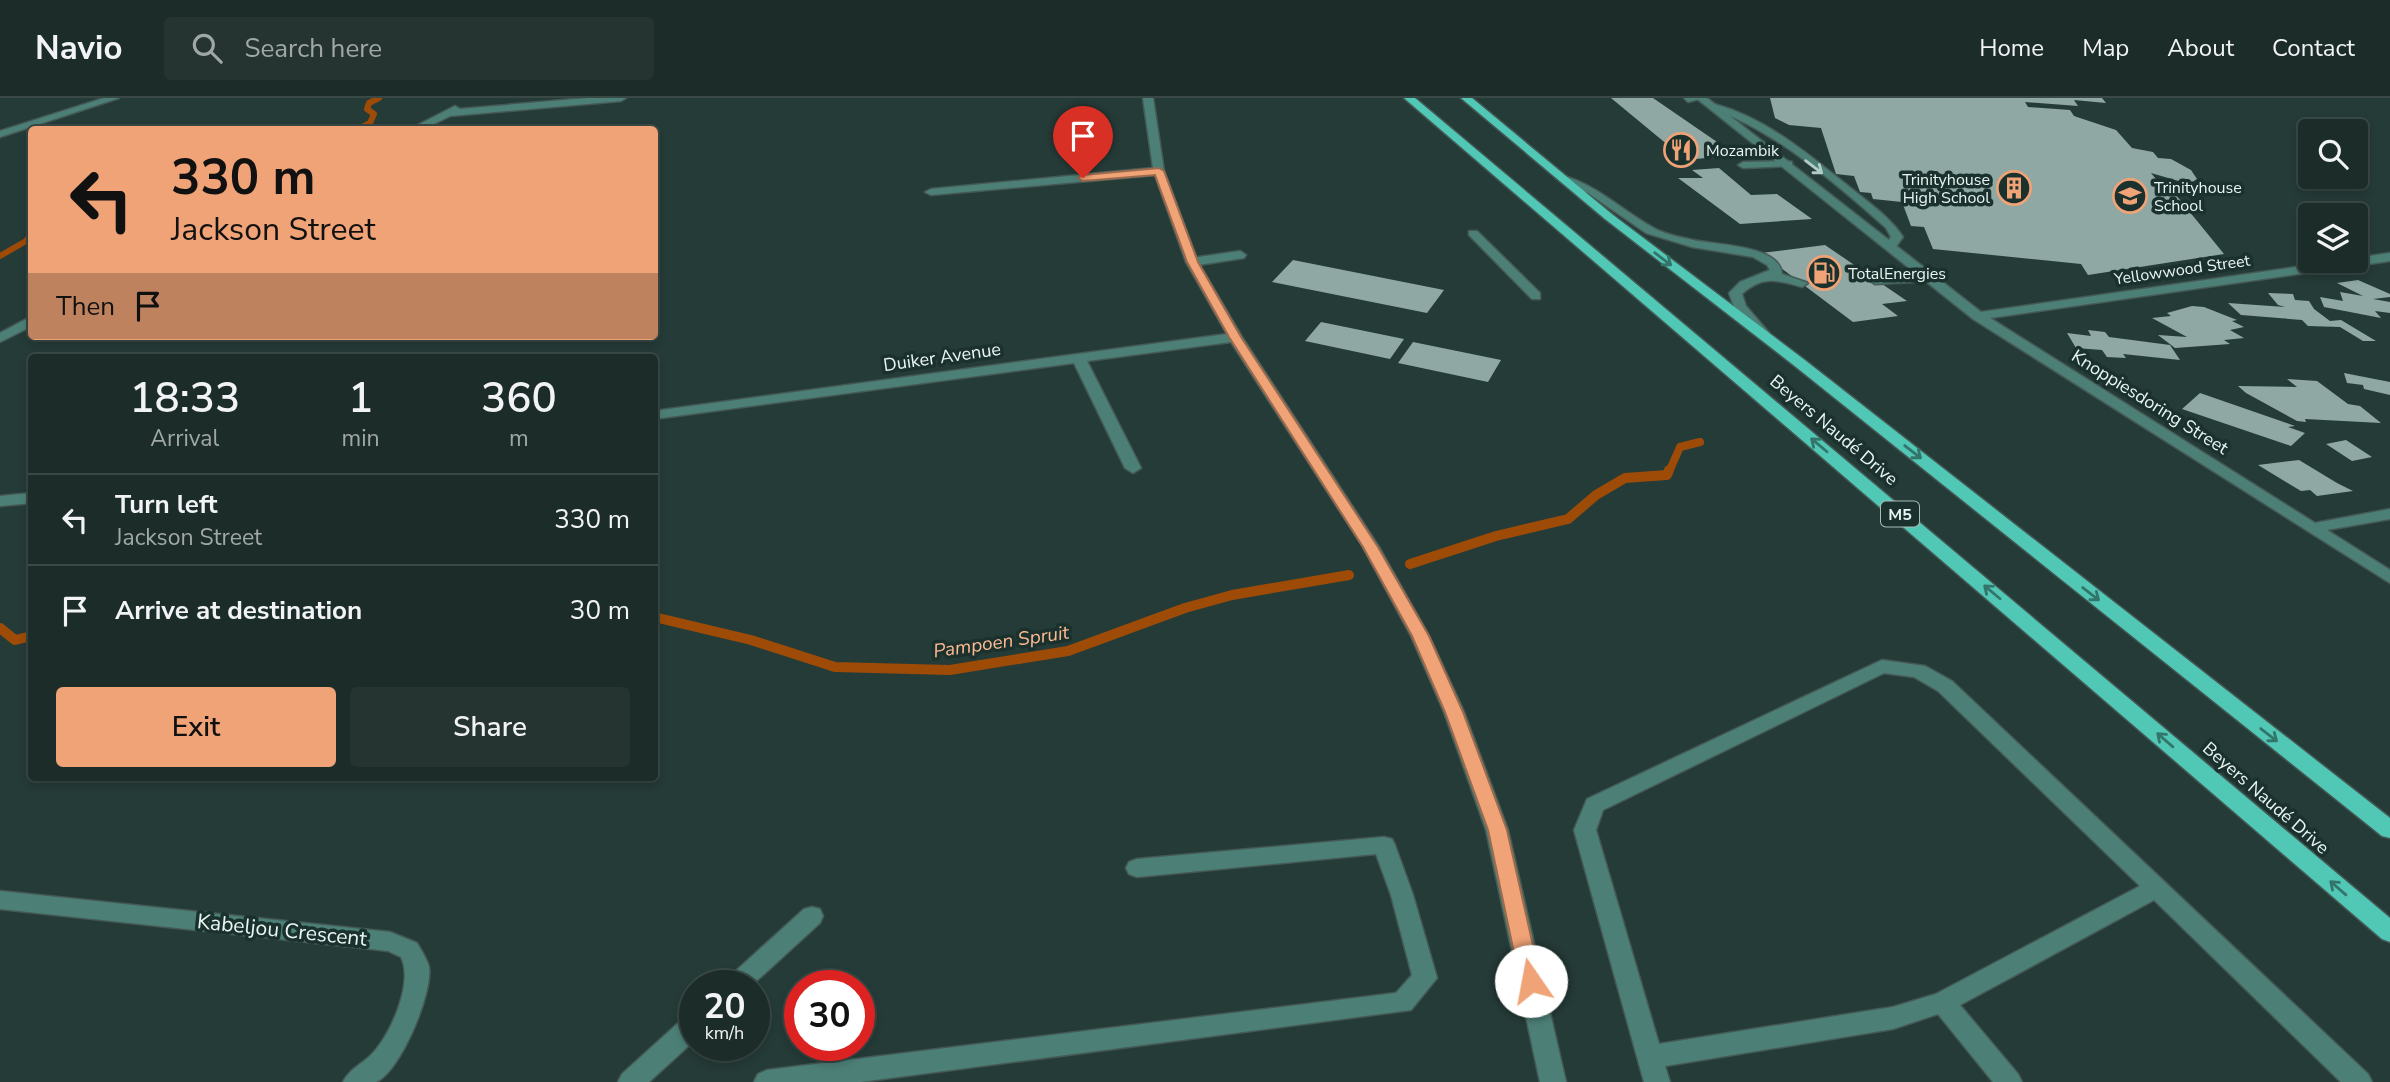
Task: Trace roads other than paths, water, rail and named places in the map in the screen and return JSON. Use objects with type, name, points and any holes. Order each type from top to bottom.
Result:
[{"type":"main road","name":"Beyers Naudé Drive","points":[[1409,98],[2390,932]]},
{"type":"main road","name":"Beyers Naudé Drive","points":[[1466,98],[1564,179],[2390,830]]},
{"type":"street","points":[[0,134],[114,98]]},
{"type":"street","points":[[421,126],[481,98]]},
{"type":"street","points":[[445,113],[621,98]]},
{"type":"street","points":[[1148,98],[1159,171],[1192,262],[1235,337],[1371,547],[1420,636],[1454,712],[1497,830],[1553,1082]]},
{"type":"street","name":"Knoppiesdoring Street","points":[[1694,98],[1714,107],[1978,316],[2390,578]]},
{"type":"street","name":"Knoppiesdoring Street","points":[[1694,98],[1771,164],[1880,245],[1893,248]]},
{"type":"street","points":[[1714,107],[1734,106],[1890,226],[1897,237],[1893,248]]},
{"type":"street","points":[[1743,165],[1787,164]]},
{"type":"street","points":[[931,192],[1159,171]]},
{"type":"street","points":[[1564,179],[1592,191],[1650,231],[1692,243],[1763,257],[1778,269],[1772,275],[1744,285],[1735,293],[1740,307],[1765,336]]},
{"type":"street","points":[[1473,233],[1536,296]]},
{"type":"street","points":[[1192,262],[1240,256]]},
{"type":"street","name":"Yellowwood Street","points":[[1978,316],[2390,257]]},
{"type":"street","points":[[1772,275],[1802,284]]},
{"type":"street","points":[[1875,280],[1930,278]]},
{"type":"street","points":[[0,338],[28,322]]},
{"type":"street","name":"Duiker Avenue","points":[[658,414],[1235,337]]},
{"type":"street","points":[[1079,358],[1133,468]]},
{"type":"street","points":[[0,501],[28,498]]},
{"type":"street","points":[[2313,528],[2390,513]]},
{"type":"street","points":[[1657,1082],[1585,830],[1594,806],[1882,666],[1918,671],[1945,686],[2359,1082]]},
{"type":"street","points":[[767,1082],[1402,1003],[1425,978],[1402,895],[1384,845],[1137,867]]},
{"type":"street","points":[[1650,1058],[1893,1018],[1943,1002],[2157,888]]},
{"type":"street","name":"Kabeljou Crescent","points":[[0,900],[362,938],[390,942],[409,950],[417,966],[418,985],[407,1017],[381,1062],[356,1082]]},
{"type":"street","points":[[752,970],[811,916]]},
{"type":"street","points":[[1943,1002],[2009,1082]]},
{"type":"street","points":[[631,1082],[679,1038]]},
{"type":"waterway","name":"Pampoen Spruit","points":[[364,126],[370,123],[374,114],[367,109],[369,103],[379,98]]},
{"type":"waterway","name":"Pampoen Spruit","points":[[0,256],[28,238]]},
{"type":"waterway","name":"Pampoen Spruit","points":[[1669,472],[1680,447],[1700,442]]},
{"type":"waterway","name":"Pampoen Spruit","points":[[1410,564],[1496,536],[1568,519],[1596,495],[1625,478],[1667,475],[1669,470]]},
{"type":"waterway","name":"Pampoen Spruit","points":[[658,618],[751,640],[835,667],[950,670],[1068,651],[1185,608],[1232,595],[1349,575]]},
{"type":"waterway","name":"Pampoen Spruit","points":[[0,628],[15,640],[28,637]]},
{"type":"place","name":"Mozambik","points":[[1681,150]]},
{"type":"place","name":"Trinityhouse High School","points":[[2014,188]]},
{"type":"place","name":"Trinityhouse School","points":[[2130,196]]},
{"type":"place","name":"TotalEnergies","points":[[1824,273]]}]
